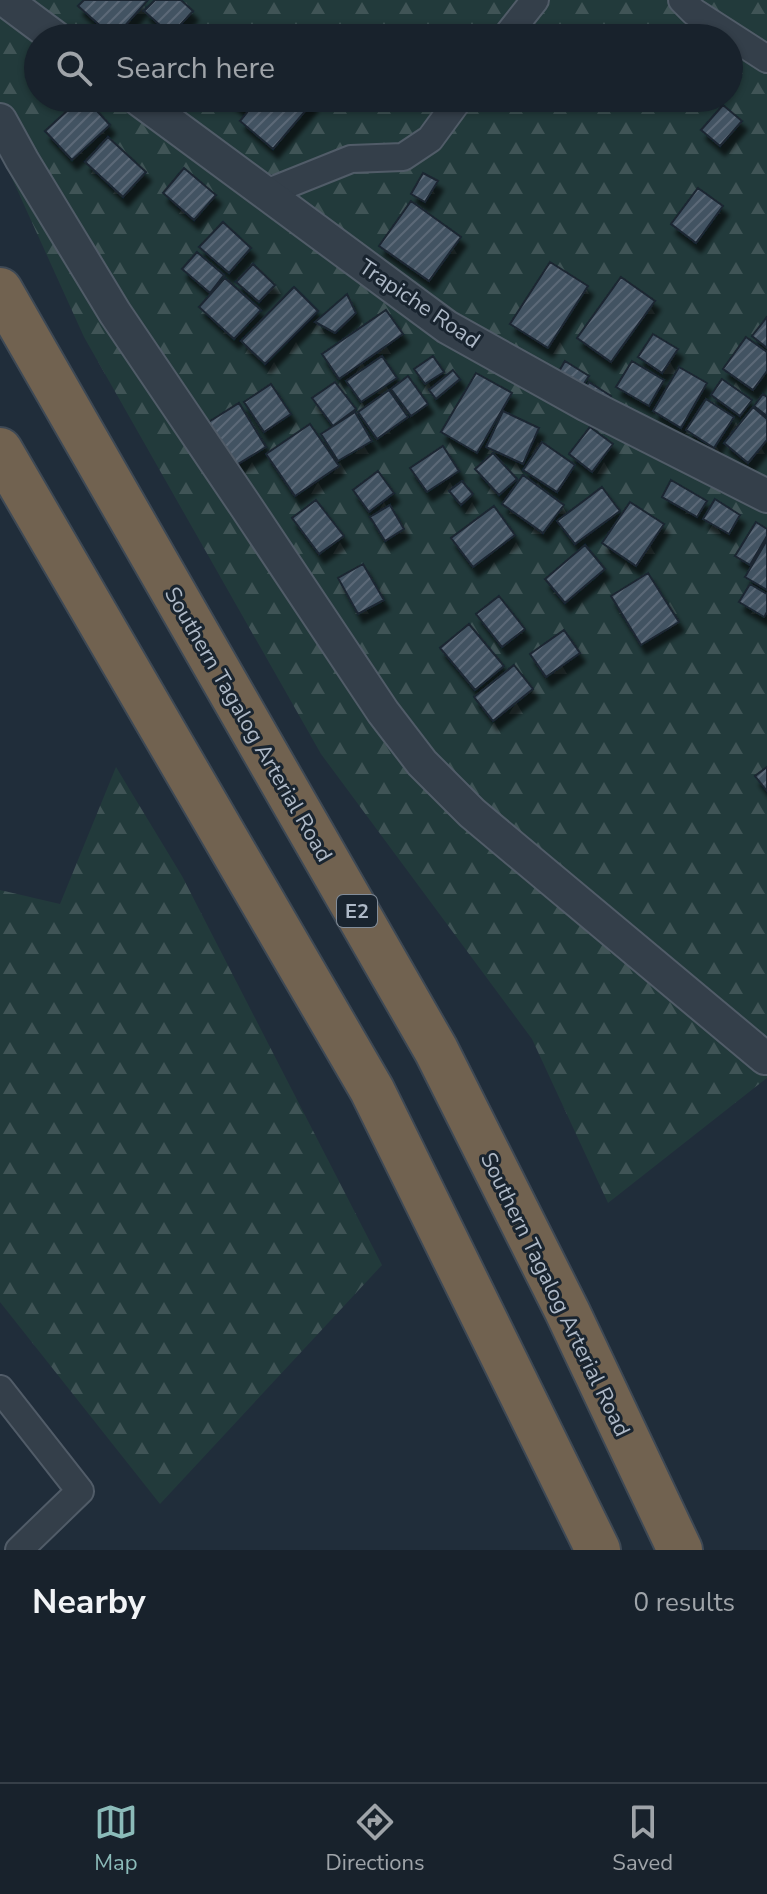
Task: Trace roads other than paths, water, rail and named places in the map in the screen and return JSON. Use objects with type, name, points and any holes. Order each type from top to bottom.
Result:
[{"type":"highway","name":"Southern Tagalog Arterial Road","points":[[0,290],[436,1050],[567,1311],[680,1550]]},
{"type":"highway","points":[[0,450],[372,1090],[598,1550]]},
{"type":"street","points":[[5,0],[37,24]]},
{"type":"street","points":[[516,24],[535,0]]},
{"type":"street","points":[[682,0],[713,24]]},
{"type":"street","points":[[743,44],[767,59]]},
{"type":"street","name":"Trapiche Road","points":[[156,112],[447,327],[587,405],[764,489]]},
{"type":"street","points":[[266,193],[351,159],[403,157],[430,139],[450,112]]},
{"type":"street","points":[[0,120],[115,313],[383,712],[422,763],[472,813],[765,1058]]},
{"type":"street","points":[[0,1389],[80,1491],[19,1550]]}]
